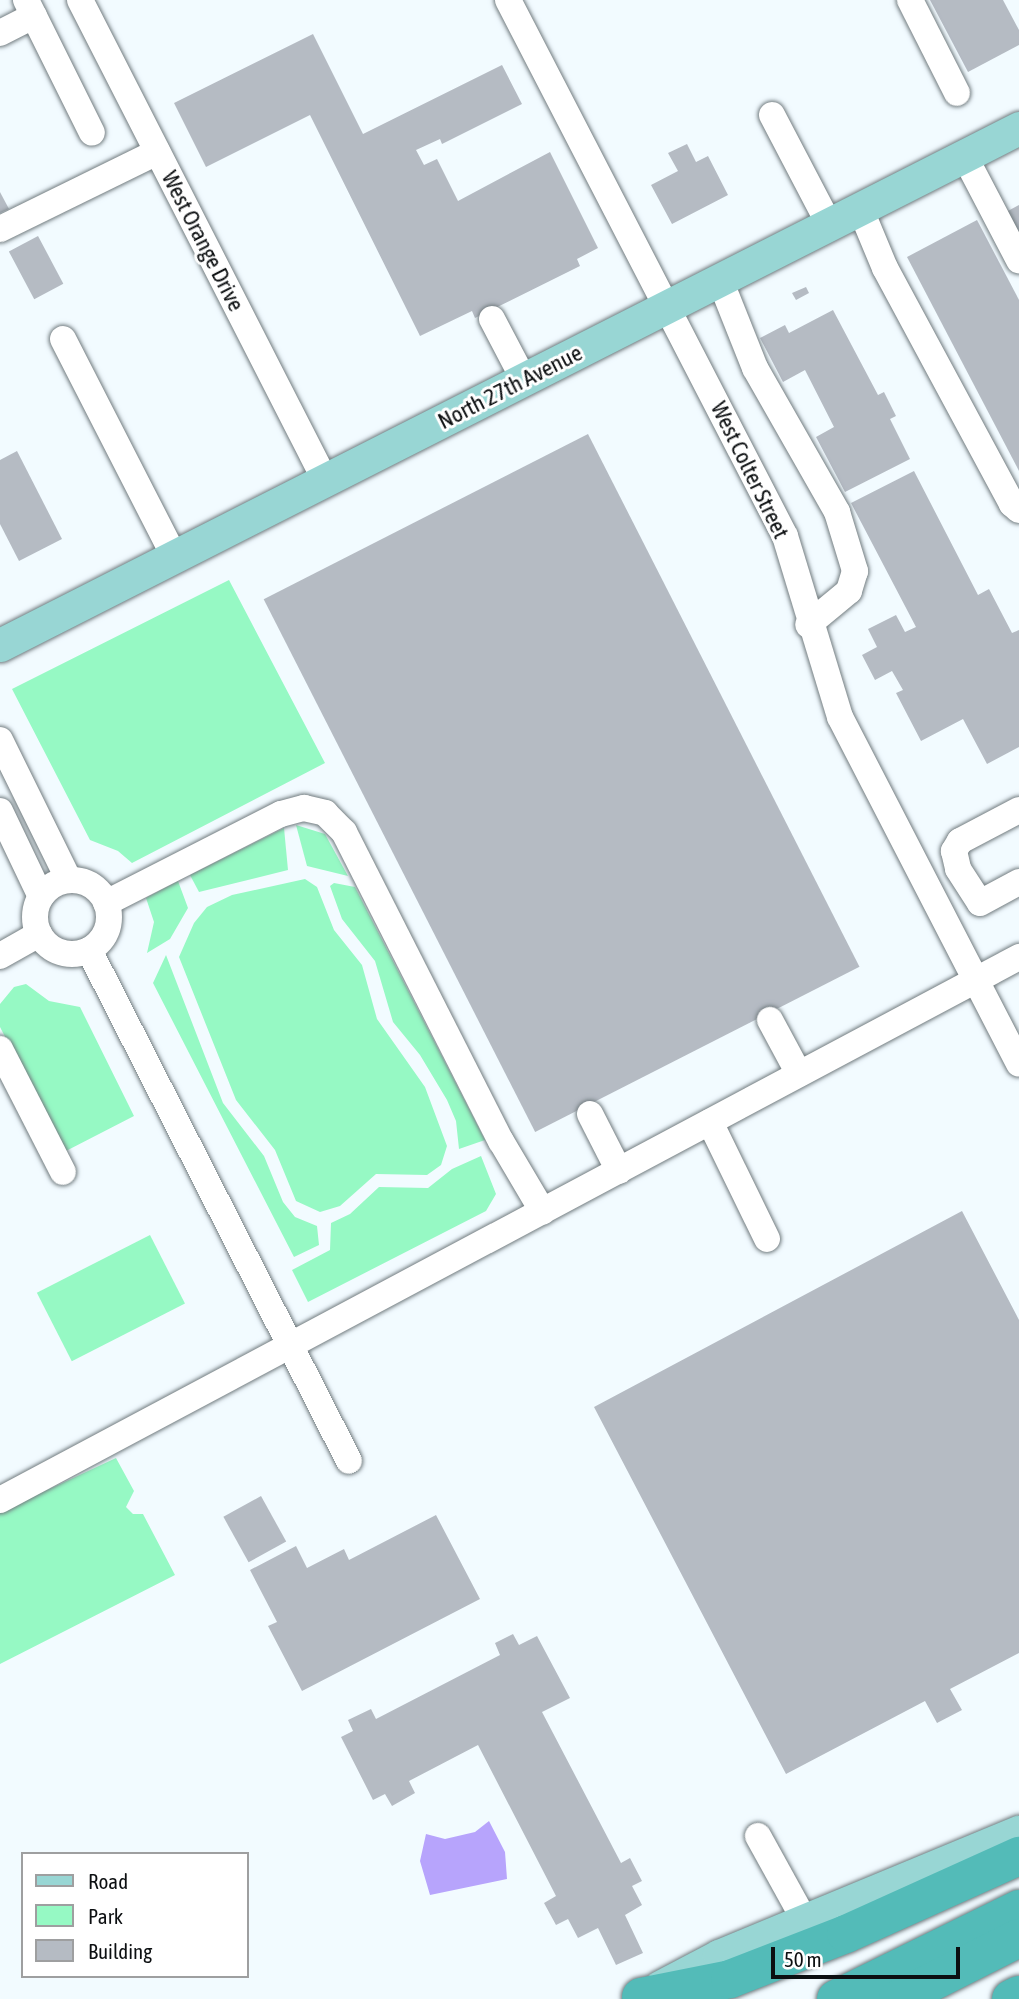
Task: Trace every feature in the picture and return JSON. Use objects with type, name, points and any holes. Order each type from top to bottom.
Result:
[{"type":"highway","points":[[639,1998],[730,1979],[846,1934],[1019,1856]]},
{"type":"highway","points":[[836,1999],[1019,1909]]},
{"type":"highway","points":[[898,1999],[1019,1938]]},
{"type":"highway","points":[[946,1999],[1019,1963]]},
{"type":"highway","points":[[1011,1999],[1019,1995]]},
{"type":"main road","name":"North 27th Avenue","points":[[0,645],[326,482],[1019,128]]},
{"type":"main road","points":[[639,1998],[719,1956],[1019,1832]]},
{"type":"street","name":"West Orange Drive","points":[[80,0],[326,482]]},
{"type":"street","name":"West Colter Street","points":[[508,0],[785,536],[808,625],[840,717],[1019,1064]]},
{"type":"street","points":[[911,0],[957,93]]},
{"type":"street","points":[[0,33],[30,8],[92,133]]},
{"type":"street","points":[[772,115],[829,224]]},
{"type":"street","points":[[0,229],[157,152]]},
{"type":"street","points":[[964,155],[1019,260]]},
{"type":"street","points":[[860,208],[885,268],[1012,504],[1019,510]]},
{"type":"street","points":[[720,280],[755,368],[837,512],[855,571],[849,591],[808,625]]},
{"type":"street","points":[[492,319],[524,380]]},
{"type":"street","points":[[63,340],[175,558]]},
{"type":"street","points":[[0,740],[69,880]]},
{"type":"street","points":[[106,903],[281,814],[304,808],[325,813],[344,832],[501,1141],[543,1212]]},
{"type":"street","points":[[1019,810],[960,841],[954,851],[958,869],[980,903],[1019,882]]},
{"type":"street","points":[[0,811],[41,897]]},
{"type":"street","points":[[69,880],[92,886],[106,903],[109,914],[104,935],[89,950],[65,954],[39,934],[35,919],[41,897],[49,888],[69,880]]},
{"type":"street","points":[[0,956],[39,934]]},
{"type":"street","points":[[89,950],[349,1461]]},
{"type":"street","points":[[0,1500],[288,1344],[543,1212],[1019,957]]},
{"type":"street","points":[[770,1020],[799,1074]]},
{"type":"street","points":[[0,1049],[62,1172]]},
{"type":"street","points":[[590,1114],[620,1171]]},
{"type":"street","points":[[710,1122],[767,1238]]},
{"type":"street","points":[[758,1836],[805,1921]]},
{"type":"green space","points":[[229,580],[325,763],[132,863],[118,851],[90,840],[12,689]]},
{"type":"green space","points":[[296,825],[325,834],[348,876],[307,866]]},
{"type":"green space","points":[[284,828],[288,870],[199,892],[190,875]]},
{"type":"green space","points":[[305,879],[317,887],[334,930],[362,965],[377,1019],[425,1087],[447,1146],[441,1165],[427,1175],[376,1174],[340,1206],[320,1212],[296,1201],[275,1150],[236,1100],[179,957],[194,923],[207,907],[232,895]]},
{"type":"green space","points":[[178,881],[188,908],[170,939],[147,953],[154,922],[146,898]]},
{"type":"green space","points":[[334,883],[355,887],[485,1140],[459,1149],[456,1121],[447,1100],[420,1055],[393,1022],[375,961],[342,919],[330,886]]},
{"type":"green space","points":[[166,955],[223,1103],[264,1156],[283,1202],[295,1217],[317,1226],[319,1245],[294,1257],[153,983]]},
{"type":"green space","points":[[26,984],[49,1001],[80,1007],[134,1116],[64,1152],[0,1027],[0,1004],[14,987]]},
{"type":"green space","points":[[481,1156],[496,1194],[486,1211],[308,1302],[292,1270],[330,1250],[331,1223],[350,1214],[379,1187],[428,1188],[452,1169]]},
{"type":"green space","points":[[150,1235],[185,1304],[72,1361],[37,1293]]},
{"type":"green space","points":[[116,1458],[134,1491],[126,1507],[133,1514],[143,1514],[175,1575],[0,1664],[0,1512]]},
{"type":"shaded area","points":[[489,1821],[505,1852],[507,1879],[430,1895],[420,1861],[426,1834],[445,1839],[475,1832]]},
{"type":"building","points":[[930,0],[1003,0],[1019,30],[1019,45],[968,72]]},
{"type":"building","points":[[313,34],[363,134],[502,65],[522,104],[442,144],[440,139],[416,150],[424,165],[437,159],[458,201],[550,152],[598,248],[577,259],[580,266],[475,318],[472,311],[420,336],[310,115],[206,167],[174,103]]},
{"type":"building","points":[[687,144],[696,162],[708,156],[728,195],[672,224],[651,185],[678,171],[668,153]]},
{"type":"building","points":[[0,192],[9,209],[0,213]]},
{"type":"building","points":[[1019,205],[1019,237],[1006,212]]},
{"type":"building","points":[[977,220],[1019,300],[1019,471],[907,257]]},
{"type":"building","points":[[38,236],[63,284],[34,299],[9,251]]},
{"type":"building","points":[[806,287],[809,293],[796,300],[792,293]]},
{"type":"building","points":[[833,310],[878,395],[884,392],[896,416],[890,419],[910,459],[845,492],[816,437],[834,427],[805,370],[783,382],[760,338],[785,325],[789,333]]},
{"type":"building","points":[[588,434],[859,967],[535,1132],[264,599]]},
{"type":"building","points":[[17,451],[62,539],[19,561],[0,524],[0,460]]},
{"type":"building","points":[[914,471],[978,595],[989,589],[1012,633],[1019,630],[1019,747],[987,764],[963,719],[921,741],[896,693],[903,690],[892,671],[875,680],[862,655],[877,647],[868,629],[896,615],[905,632],[916,627],[851,503]]},
{"type":"building","points":[[962,1211],[1019,1320],[1019,1653],[950,1689],[962,1710],[937,1723],[925,1701],[786,1774],[594,1407]]},
{"type":"building","points":[[261,1496],[286,1541],[249,1562],[223,1517]]},
{"type":"building","points":[[436,1515],[480,1599],[302,1691],[268,1626],[277,1622],[250,1570],[296,1546],[307,1568],[344,1549],[349,1560]]},
{"type":"building","points":[[513,1634],[519,1645],[537,1636],[570,1698],[542,1712],[621,1863],[630,1858],[642,1881],[632,1886],[642,1905],[625,1915],[643,1953],[616,1965],[598,1928],[578,1938],[568,1919],[556,1925],[544,1903],[556,1896],[478,1745],[409,1781],[415,1793],[392,1806],[385,1794],[373,1800],[341,1737],[353,1731],[348,1720],[371,1709],[376,1719],[500,1655],[495,1643]]}]
